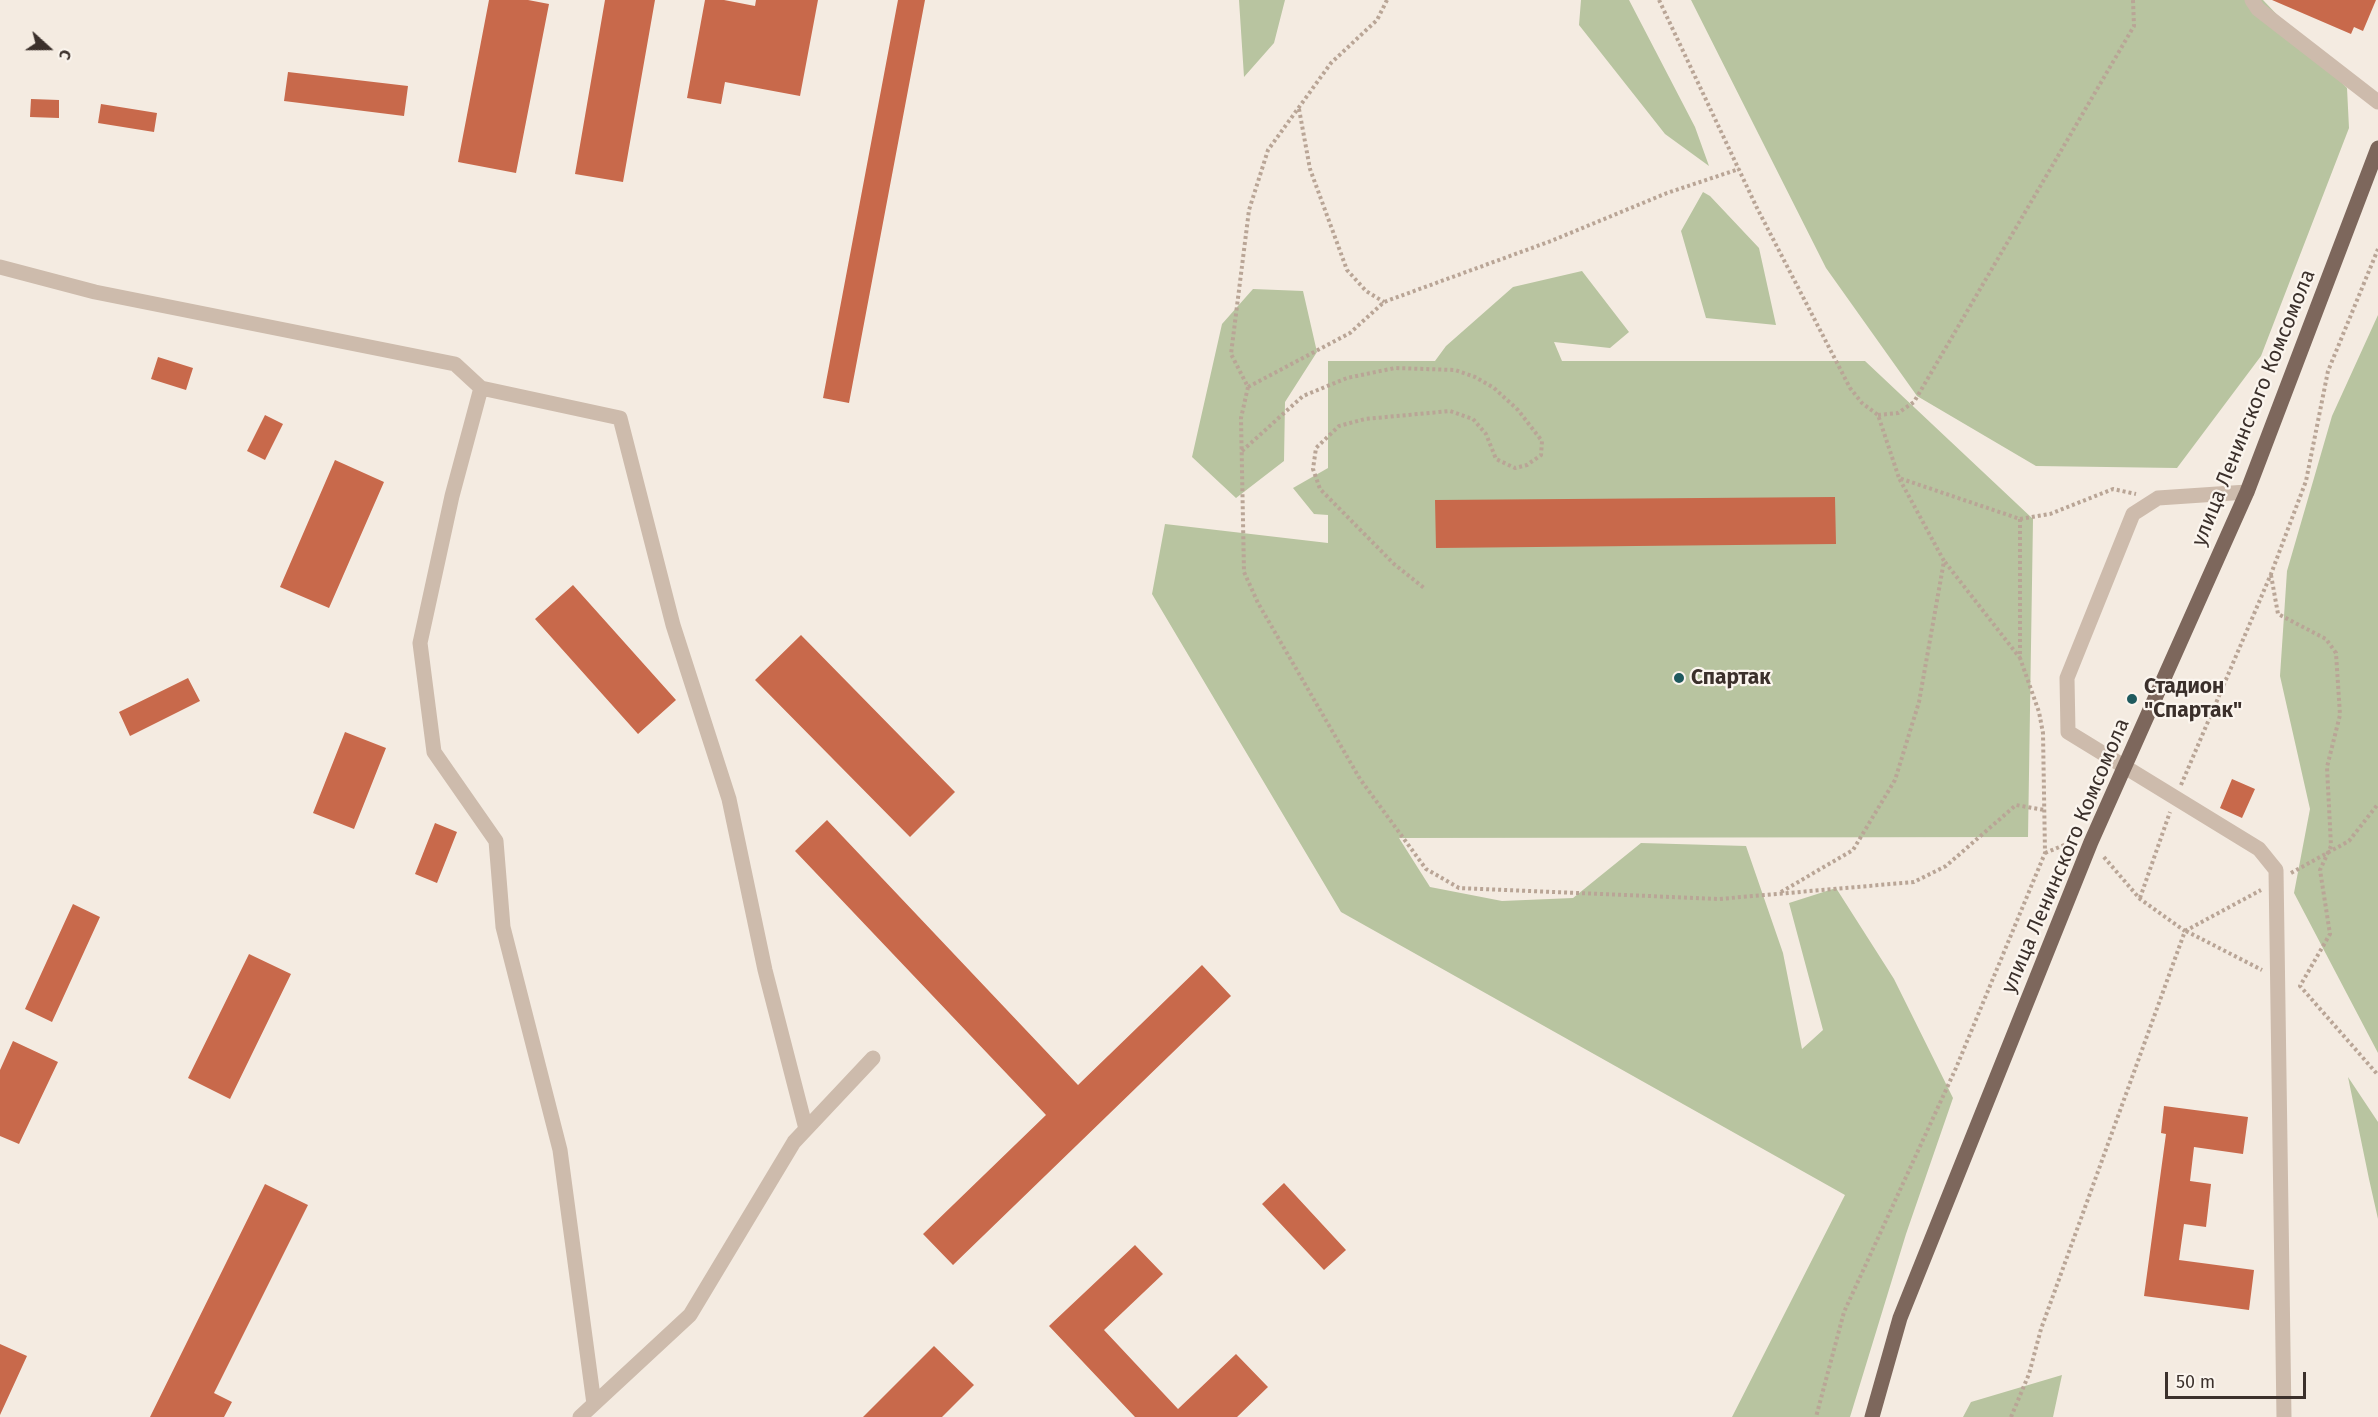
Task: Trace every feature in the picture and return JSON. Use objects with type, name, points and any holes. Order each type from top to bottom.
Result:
[{"type":"main road","name":"улица Ленинского Комсомола","points":[[1872,1417],[1900,1318],[2091,843],[2247,492],[2378,148]]},
{"type":"lane","points":[[2252,0],[2258,9],[2378,102]]},
{"type":"lane","points":[[0,267],[95,292],[455,364],[481,388],[620,418],[673,626],[729,799],[765,970],[806,1129]]},
{"type":"lane","points":[[481,388],[452,496],[420,643],[434,752],[496,841],[502,927],[560,1150],[594,1404]]},
{"type":"lane","points":[[2247,492],[2157,498],[2133,514],[2067,678],[2068,732],[2259,849],[2276,870],[2284,1417]]},
{"type":"lane","points":[[580,1417],[690,1315],[794,1142],[873,1058]]},
{"type":"path","points":[[1387,0],[1377,20],[1331,63],[1268,150],[1249,210],[1231,354],[1248,387],[1241,418],[1244,572],[1258,603],[1360,779],[1426,869],[1459,888],[1492,892],[1719,899],[1914,882],[1947,866],[2016,805],[2044,810]]},
{"type":"path","points":[[1659,0],[1739,169],[1850,388],[1862,403],[1878,415],[1899,478],[1944,561],[2020,658],[2039,712],[2043,733],[2045,853],[1956,1068],[1844,1312],[1816,1417]]},
{"type":"path","points":[[1878,415],[1899,413],[1914,402],[2134,26],[2133,0]]},
{"type":"path","points":[[1298,108],[1310,169],[1347,270],[1366,291],[1384,302]]},
{"type":"path","points":[[1248,387],[1350,333],[1384,302],[1551,241],[1666,193],[1739,169]]},
{"type":"path","points":[[2140,899],[2175,799],[2271,574],[2307,481],[2328,371],[2378,249]]},
{"type":"path","points":[[1242,451],[1303,396],[1347,378],[1395,368],[1455,370],[1475,377],[1494,388],[1518,410],[1542,441],[1541,455],[1527,465],[1515,468],[1496,459],[1486,434],[1473,418],[1450,411],[1365,419],[1339,426],[1316,448],[1313,469],[1320,489],[1369,540],[1424,588]]},
{"type":"path","points":[[1899,478],[2020,519],[2050,514],[2113,489],[2157,498]]},
{"type":"path","points":[[2020,519],[2020,658]]},
{"type":"path","points":[[1781,893],[1853,850],[1895,780],[1919,702],[1944,561]]},
{"type":"path","points":[[2271,574],[2278,614],[2326,639],[2336,653],[2340,715],[2327,767],[2331,846],[2320,870],[2330,934],[2300,986]]},
{"type":"path","points":[[2043,733],[2052,737]]},
{"type":"path","points":[[2092,796],[2100,774],[2093,767]]},
{"type":"path","points":[[2045,853],[2078,839],[2091,843],[2140,899],[2185,931],[2271,974]]},
{"type":"path","points":[[2011,1417],[2029,1374],[2045,1318],[2185,931]]},
{"type":"path","points":[[2290,982],[2300,986],[2378,1075]]},
{"type":"green space","points":[[1239,0],[1285,0],[1274,43],[1244,77]]},
{"type":"green space","points":[[1581,0],[1629,0],[1695,127],[1709,166],[1665,134],[1579,25]]},
{"type":"green space","points":[[1691,0],[2263,0],[2347,88],[2349,128],[2261,356],[2177,468],[2036,466],[1917,396],[1826,268]]},
{"type":"green space","points":[[1703,192],[1710,196],[1759,248],[1776,325],[1706,318],[1681,231]]},
{"type":"green space","name":"Спартак","points":[[1582,271],[1629,332],[1610,348],[1554,342],[1562,361],[1865,361],[2033,519],[2028,837],[1399,838],[1430,887],[1502,901],[1573,898],[1641,843],[1746,846],[1783,953],[1802,1049],[1823,1030],[1789,903],[1836,888],[1894,979],[1953,1098],[1906,1234],[1850,1417],[1732,1417],[1845,1195],[1341,912],[1152,594],[1165,524],[1328,543],[1328,515],[1314,514],[1293,488],[1328,468],[1328,361],[1435,361],[1446,346],[1513,287]]},
{"type":"green space","points":[[1253,289],[1303,291],[1317,352],[1285,402],[1284,461],[1236,498],[1192,457],[1222,324]]},
{"type":"green space","points":[[2378,315],[2378,1053],[2294,893],[2310,809],[2280,676],[2287,571],[2332,416]]},
{"type":"green space","points":[[2348,1077],[2378,1122],[2378,1219],[2369,1179]]},
{"type":"green space","points":[[2062,1375],[2053,1417],[1963,1417],[1971,1402]]},
{"type":"building","points":[[489,0],[528,0],[549,4],[516,173],[458,162]]},
{"type":"building","points":[[605,0],[655,0],[623,182],[575,174]]},
{"type":"building","points":[[705,0],[724,0],[755,6],[756,0],[818,0],[800,96],[725,82],[721,104],[687,98]]},
{"type":"building","points":[[898,0],[925,0],[849,403],[823,398]]},
{"type":"building","points":[[2272,0],[2376,0],[2363,31],[2354,27],[2351,34]]},
{"type":"building","points":[[288,72],[408,86],[404,116],[284,101]]},
{"type":"building","points":[[31,99],[59,100],[59,118],[30,117]]},
{"type":"building","points":[[101,104],[157,113],[154,132],[98,123]]},
{"type":"building","points":[[158,357],[193,368],[186,390],[151,379]]},
{"type":"building","points":[[265,415],[283,424],[265,460],[247,451]]},
{"type":"building","points":[[335,460],[384,482],[329,608],[280,587]]},
{"type":"building","points":[[1835,497],[1836,544],[1436,548],[1435,500]]},
{"type":"building","points":[[573,585],[676,700],[638,734],[535,619]]},
{"type":"building","points":[[801,635],[955,792],[910,837],[755,680]]},
{"type":"building","points":[[188,678],[200,701],[130,736],[119,712]]},
{"type":"building","points":[[345,732],[386,748],[354,829],[313,813]]},
{"type":"building","points":[[2232,779],[2255,789],[2242,818],[2220,808]]},
{"type":"building","points":[[827,820],[1078,1085],[1202,965],[1231,996],[953,1265],[923,1234],[1046,1115],[795,851]]},
{"type":"building","points":[[435,823],[457,832],[437,883],[415,874]]},
{"type":"building","points":[[73,904],[100,917],[52,1022],[25,1009]]},
{"type":"building","points":[[249,954],[291,974],[230,1099],[188,1078]]},
{"type":"building","points":[[13,1041],[58,1062],[19,1144],[0,1136],[0,1070]]},
{"type":"building","points":[[2164,1106],[2248,1117],[2243,1154],[2194,1147],[2190,1181],[2211,1184],[2206,1227],[2184,1224],[2179,1260],[2254,1270],[2249,1310],[2144,1296],[2166,1134],[2161,1133]]},
{"type":"building","points":[[1284,1183],[1346,1250],[1324,1270],[1262,1204]]},
{"type":"building","points":[[265,1184],[308,1205],[214,1393],[232,1402],[224,1417],[150,1417]]},
{"type":"building","points":[[1135,1245],[1163,1274],[1104,1330],[1178,1409],[1236,1354],[1268,1387],[1237,1417],[1135,1417],[1049,1326]]},
{"type":"building","points":[[0,1344],[27,1356],[0,1415]]},
{"type":"building","points":[[934,1346],[974,1385],[942,1417],[863,1417]]},
{"type":"place","name":"Спартак","points":[[1679,678]]},
{"type":"place","name":"Стадион \"Спартак\"","points":[[2132,699]]}]
